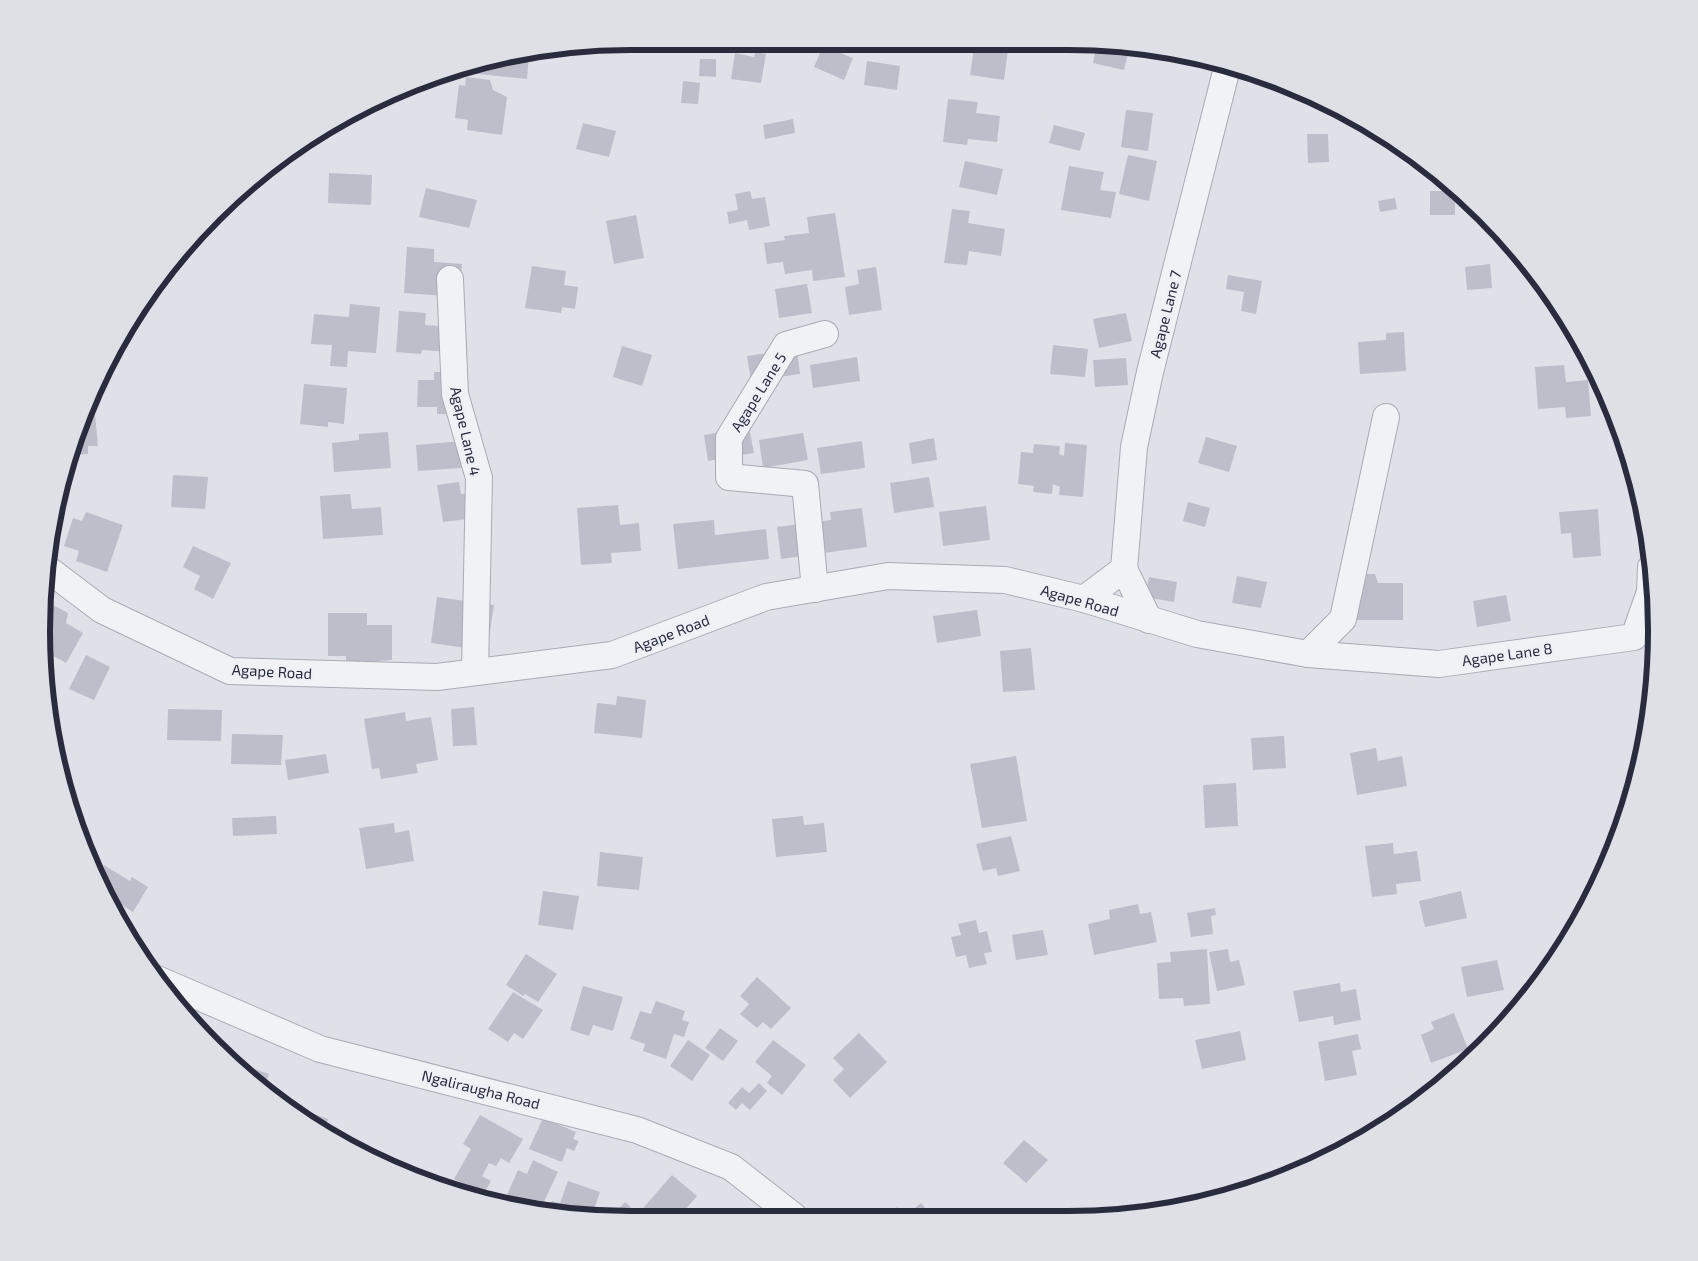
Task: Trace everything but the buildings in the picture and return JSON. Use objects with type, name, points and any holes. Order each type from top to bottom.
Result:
[{"type":"street","name":"Agape Lane 7","points":[[1124,569],[1134,447],[1150,372],[1226,72]]},
{"type":"street","name":"Agape Lane 4","points":[[450,279],[455,394],[479,478],[475,672]]},
{"type":"street","name":"Agape Lane 5","points":[[814,589],[804,484],[729,477],[730,438],[786,345],[825,334]]},
{"type":"street","points":[[1308,654],[1343,619],[1386,417]]},
{"type":"street","points":[[1084,599],[1124,569],[1149,620]]},
{"type":"street","name":"Agape Road","points":[[53,573],[102,610],[230,671],[437,677],[612,655],[766,597],[888,576],[1005,580],[1084,599],[1197,634],[1308,654]]},
{"type":"street","name":"Agape Lane 8","points":[[1308,654],[1439,664],[1634,637],[1647,600]]},
{"type":"street","name":"Ngaliraugha Road","points":[[171,985],[320,1049],[637,1130],[731,1167],[787,1211]]}]
